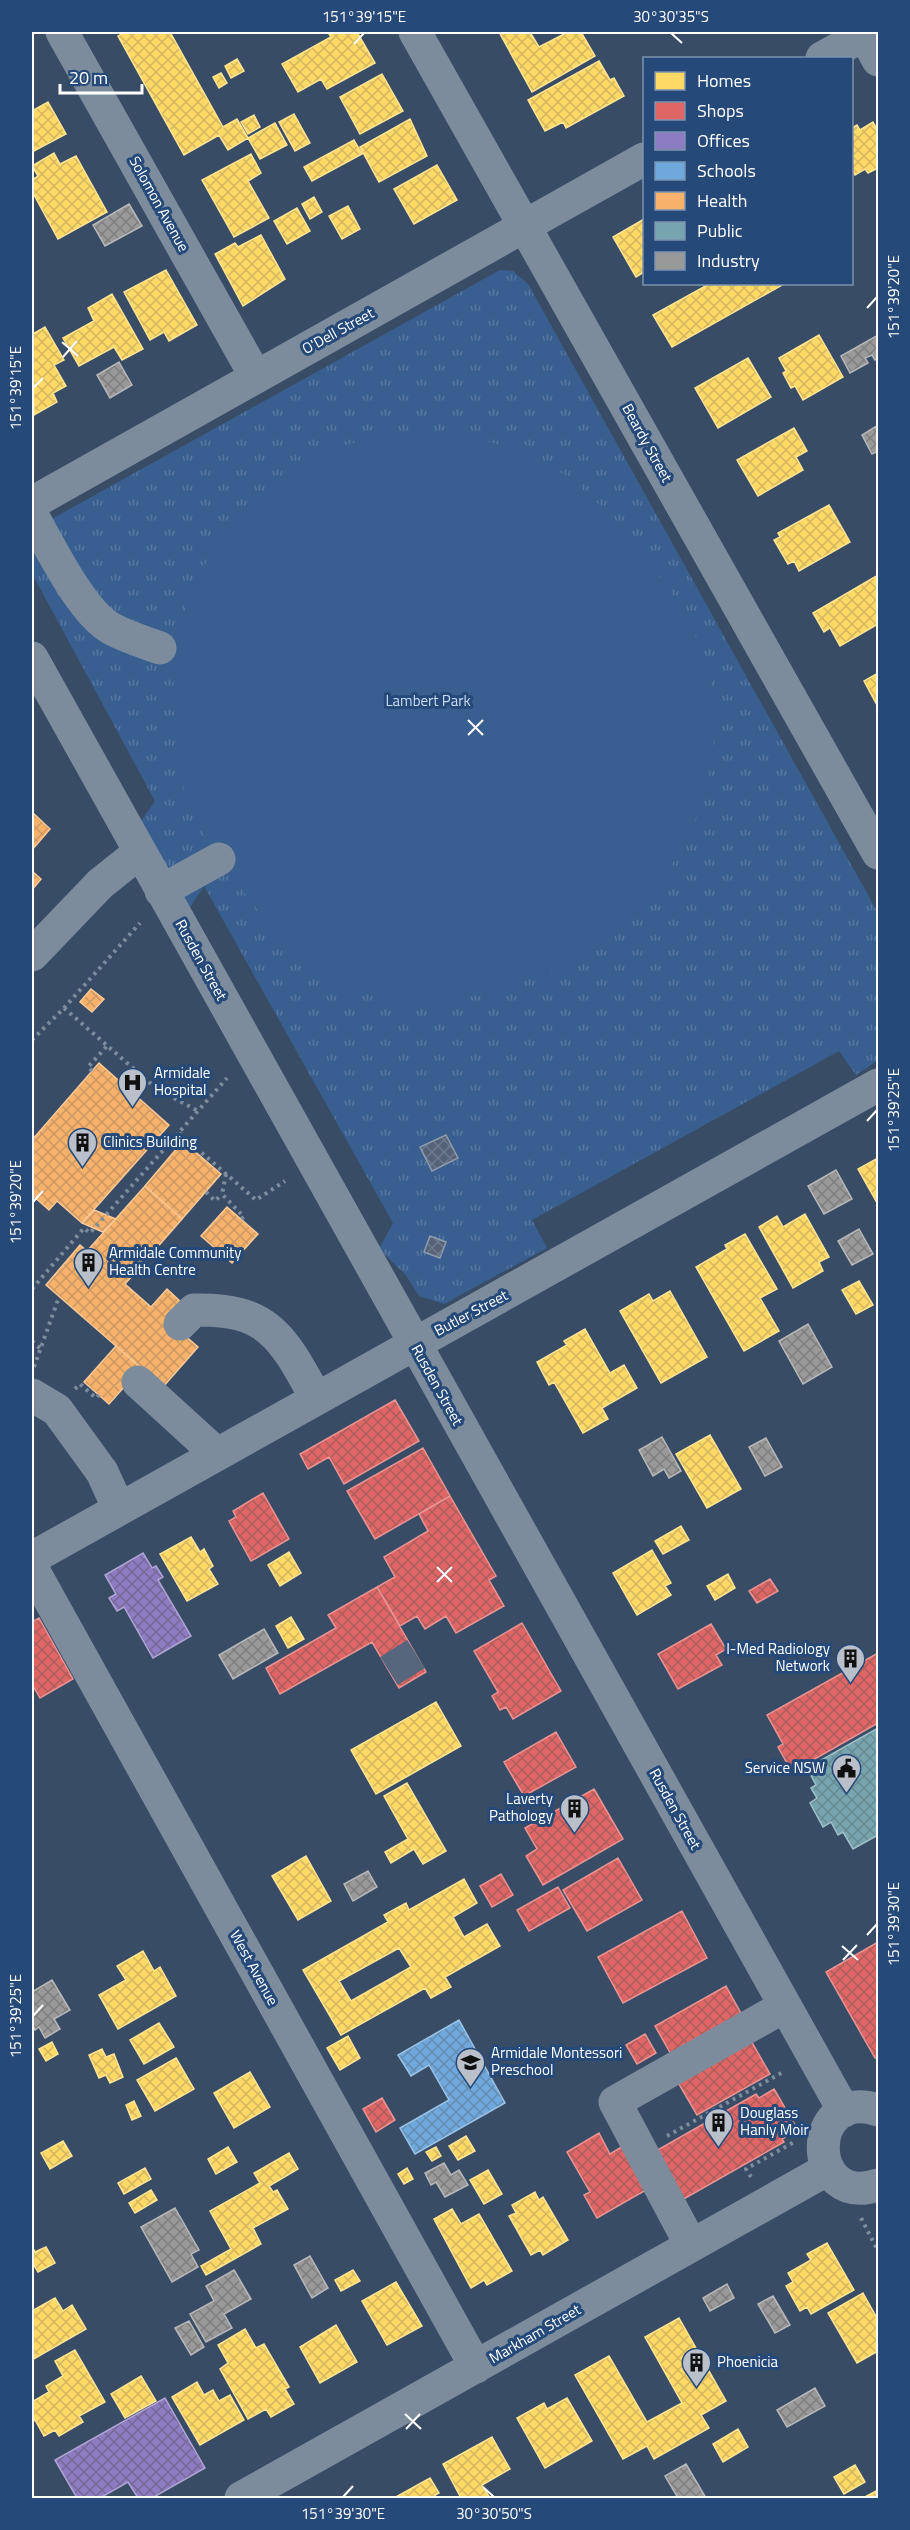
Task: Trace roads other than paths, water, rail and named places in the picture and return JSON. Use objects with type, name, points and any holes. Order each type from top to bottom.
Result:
[{"type":"street","name":"Solomon Avenue","points":[[62,32],[256,377]]},
{"type":"street","name":"Beardy Street","points":[[415,32],[879,854]]},
{"type":"street","points":[[824,57],[869,39]]},
{"type":"street","name":"O'Dell Street","points":[[32,503],[643,160]]},
{"type":"street","points":[[32,515],[74,587],[93,612],[110,628],[160,648]]},
{"type":"street","name":"Rusden Street","points":[[32,658],[844,2111]]},
{"type":"street","points":[[32,955],[99,884],[140,852]]},
{"type":"street","points":[[162,891],[219,859]]},
{"type":"street","name":"Butler Street","points":[[32,1558],[879,1085]]},
{"type":"street","points":[[180,1324],[194,1310],[217,1309],[256,1318],[282,1340],[316,1398]]},
{"type":"street","points":[[138,1382],[217,1454]]},
{"type":"street","points":[[32,1395],[57,1410],[102,1472],[119,1509]]},
{"type":"street","name":"West Avenue","points":[[32,1568],[476,2367]]},
{"type":"street","points":[[691,2245],[615,2102],[785,2006]]},
{"type":"street","points":[[879,2110],[857,2107],[844,2111],[829,2124],[823,2137],[822,2156],[828,2169],[842,2183],[855,2188],[879,2184]]},
{"type":"street","name":"Markham Street","points":[[241,2499],[828,2169]]},
{"type":"tunnel","points":[[389,1671],[416,1654]]},
{"type":"place","name":"Armidale Hospital","points":[[133,1108]]},
{"type":"place","name":"Clinics Building","points":[[82,1168]]},
{"type":"place","name":"Armidale Community Health Centre","points":[[88,1288]]},
{"type":"place","name":"I-Med Radiology Network","points":[[851,1684]]},
{"type":"place","name":"Service NSW","points":[[846,1794]]},
{"type":"place","name":"Laverty Pathology","points":[[574,1834]]},
{"type":"place","name":"Armidale Montessori Preschool","points":[[470,2088]]},
{"type":"place","name":"Douglass Hanly Moir","points":[[719,2148]]},
{"type":"place","name":"Phoenicia","points":[[696,2388]]},
{"type":"park label","name":"Lambert Park","points":[[428,701]]}]
